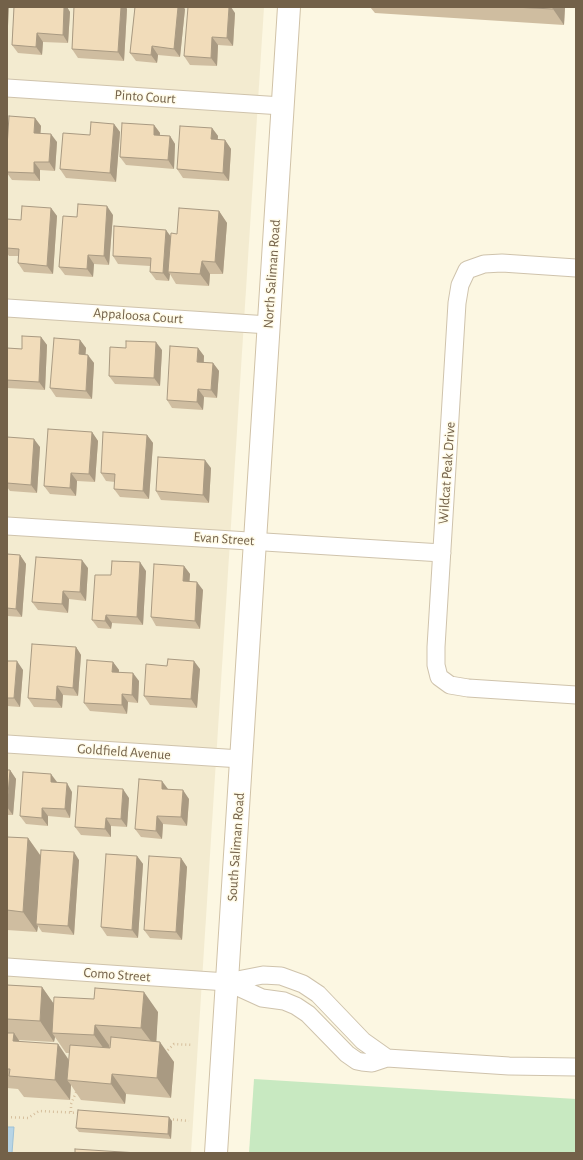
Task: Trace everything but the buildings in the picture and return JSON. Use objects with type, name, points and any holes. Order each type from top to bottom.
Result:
[{"type":"main road","name":"North Saliman Road","points":[[255,541],[289,7]]},
{"type":"main road","name":"South Saliman Road","points":[[216,1153],[255,541]]},
{"type":"street","name":"Pinto Court","points":[[7,88],[282,106]]},
{"type":"street","name":"Wildcat Peak Drive","points":[[576,268],[496,263],[484,264],[467,270],[460,285],[457,303],[436,647],[436,665],[439,677],[450,685],[468,688],[576,695]]},
{"type":"street","name":"Appaloosa Court","points":[[7,308],[269,325]]},
{"type":"street","name":"Evan Street","points":[[7,526],[442,553]]},
{"type":"street","name":"Goldfield Avenue","points":[[7,744],[241,759]]},
{"type":"street","name":"Como Street","points":[[7,967],[227,982]]},
{"type":"street","points":[[227,982],[263,974],[288,978],[303,984],[318,994],[363,1041],[387,1058]]},
{"type":"street","points":[[227,982],[262,998],[284,1001],[296,1006],[308,1014],[340,1048],[357,1061],[372,1063],[387,1058],[509,1066],[576,1067]]},
{"type":"path","points":[[162,1055],[174,1044],[193,1045]]},
{"type":"path","points":[[71,1112],[71,1104],[77,1092],[78,1086]]},
{"type":"path","points":[[7,1117],[28,1118],[39,1111],[86,1114]]},
{"type":"path","points":[[165,1119],[188,1121]]},
{"type":"shaded area","points":[[7,7],[264,7],[191,1153],[7,1153]]},
{"type":"green space","points":[[254,1079],[576,1099],[576,1153],[249,1153]]},
{"type":"water","points":[[7,1127],[14,1127],[12,1153],[7,1153]]}]
